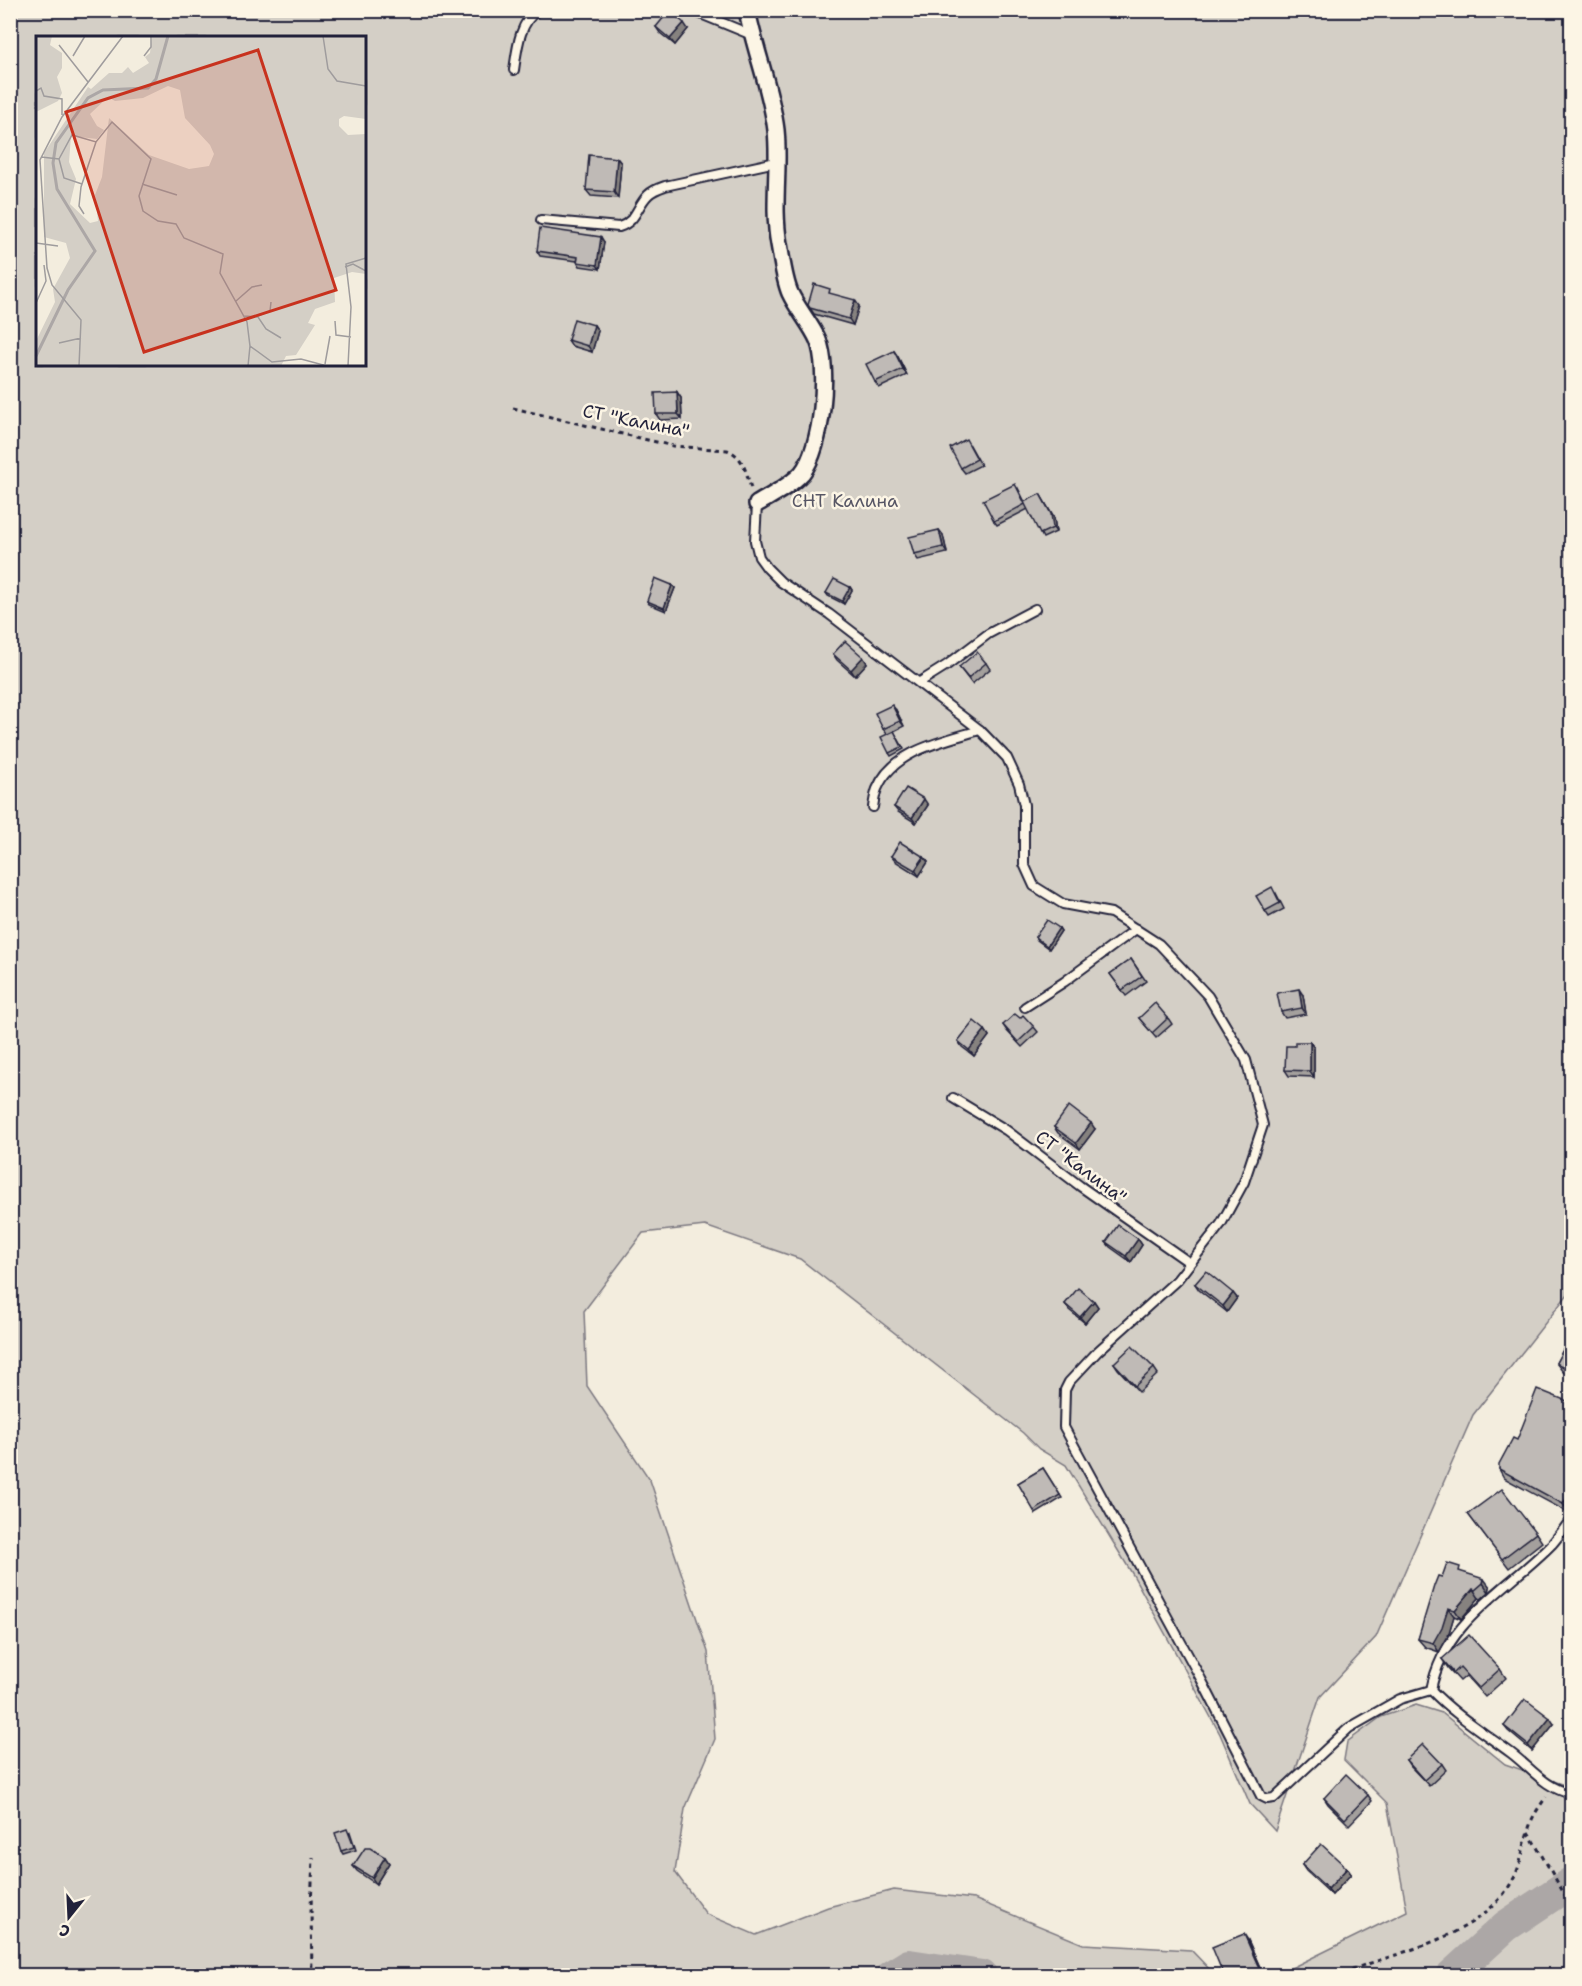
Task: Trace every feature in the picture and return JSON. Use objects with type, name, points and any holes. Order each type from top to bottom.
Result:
[{"type":"street","points":[[747,10],[771,99],[776,132],[775,196],[778,243],[790,292],[818,339],[824,358],[823,409],[812,456],[803,471],[792,482],[757,504]]},
{"type":"lane","points":[[514,70],[518,45],[526,24],[538,10]]},
{"type":"lane","points":[[691,10],[752,35]]},
{"type":"lane","points":[[541,220],[619,227],[628,225],[634,219],[647,195],[656,190],[776,162]]},
{"type":"lane","points":[[757,504],[755,541],[759,557],[767,568],[781,582],[829,614],[920,682],[980,730],[1006,758],[1019,784],[1024,805],[1024,864],[1034,886],[1063,904],[1111,914],[1159,944],[1208,996],[1246,1060],[1263,1125],[1244,1182],[1221,1224],[1177,1280],[1098,1351],[1069,1382],[1065,1390],[1064,1427],[1201,1679],[1261,1796],[1274,1798],[1349,1728],[1400,1700],[1431,1690]]},
{"type":"lane","points":[[920,682],[988,634],[1035,609]]},
{"type":"lane","points":[[873,807],[877,789],[886,773],[907,755],[980,730]]},
{"type":"lane","points":[[1025,1007],[1064,982],[1136,929]]},
{"type":"lane","name":"СТ \"Калина\"","points":[[953,1098],[1006,1130],[1089,1193],[1190,1263]]},
{"type":"lane","points":[[1431,1690],[1440,1659],[1479,1607],[1553,1543],[1572,1518]]},
{"type":"lane","points":[[1431,1690],[1449,1709],[1514,1755],[1552,1788],[1572,1794]]},
{"type":"path","name":"СТ \"Калина\"","points":[[513,408],[673,446],[727,450],[736,453],[741,459],[757,504]]},
{"type":"path","points":[[1345,1976],[1353,1969],[1425,1944],[1472,1923],[1503,1896],[1515,1876],[1531,1822],[1552,1788]]},
{"type":"path","points":[[1528,1832],[1572,1907]]},
{"type":"path","points":[[312,1976],[313,1857]]},
{"type":"green space","name":"СНТ Калина","points":[[13,10],[1571,11],[1572,1235],[1568,1294],[1473,1415],[1376,1637],[1320,1697],[1275,1831],[1250,1804],[1220,1734],[1133,1575],[1066,1465],[1039,1449],[1023,1433],[800,1259],[705,1226],[643,1233],[584,1311],[587,1386],[650,1480],[708,1652],[715,1739],[685,1809],[675,1872],[706,1914],[756,1935],[828,1907],[894,1890],[974,1899],[1083,1944],[1191,1950],[1215,1975],[11,1975],[10,21]]},
{"type":"green space","points":[[1416,1705],[1442,1713],[1505,1764],[1571,1787],[1571,1962],[1553,1975],[1275,1976],[1407,1911],[1387,1803],[1344,1760],[1347,1742],[1381,1717]]},
{"type":"building","points":[[669,11],[684,23],[670,39],[656,27]]},
{"type":"building","points":[[589,155],[617,158],[614,192],[586,190]]},
{"type":"building","points":[[540,228],[601,237],[597,265],[577,262],[578,257],[537,251]]},
{"type":"building","points":[[814,284],[830,289],[829,293],[855,300],[849,319],[810,308],[808,305]]},
{"type":"building","points":[[574,319],[594,325],[588,346],[568,340]]},
{"type":"building","points":[[894,351],[903,369],[875,382],[866,364]]},
{"type":"building","points":[[677,392],[678,414],[656,414],[655,393]]},
{"type":"building","points":[[966,439],[977,459],[961,468],[950,448]]},
{"type":"building","points":[[1015,484],[1024,502],[1040,494],[1051,514],[1053,528],[1040,534],[1025,504],[994,521],[983,500]]},
{"type":"building","points":[[939,530],[943,547],[914,554],[909,537]]},
{"type":"building","points":[[655,578],[672,585],[664,608],[647,601]]},
{"type":"building","points":[[834,579],[850,587],[842,601],[826,593]]},
{"type":"building","points":[[845,641],[863,657],[851,670],[833,654]]},
{"type":"building","points":[[977,652],[986,663],[968,678],[959,667]]},
{"type":"building","points":[[892,705],[900,721],[883,729],[875,713]]},
{"type":"building","points":[[894,731],[902,747],[889,753],[881,737]]},
{"type":"building","points":[[906,788],[924,799],[912,818],[894,807]]},
{"type":"building","points":[[900,842],[924,857],[915,870],[891,856]]},
{"type":"building","points":[[1272,887],[1280,903],[1265,911],[1256,896]]},
{"type":"building","points":[[1047,920],[1059,928],[1047,946],[1035,937]]},
{"type":"building","points":[[1131,959],[1142,976],[1122,990],[1110,974]]},
{"type":"building","points":[[1299,989],[1302,1008],[1281,1012],[1277,993]]},
{"type":"building","points":[[1155,1003],[1168,1018],[1152,1033],[1139,1018]]},
{"type":"building","points":[[1015,1014],[1020,1018],[1023,1015],[1034,1027],[1018,1042],[1003,1025]]},
{"type":"building","points":[[974,1021],[985,1030],[969,1050],[958,1041]]},
{"type":"building","points":[[1295,1042],[1310,1042],[1310,1071],[1285,1070],[1286,1046],[1295,1046]]},
{"type":"building","points":[[1069,1106],[1091,1123],[1076,1143],[1054,1127]]},
{"type":"building","points":[[1118,1225],[1138,1239],[1126,1256],[1106,1242]]},
{"type":"building","points":[[1206,1271],[1233,1293],[1223,1306],[1195,1284]]},
{"type":"building","points":[[1078,1288],[1094,1301],[1080,1317],[1065,1304]]},
{"type":"building","points":[[1572,1333],[1572,1371],[1556,1363]]},
{"type":"building","points":[[1132,1346],[1154,1368],[1135,1386],[1114,1363]]},
{"type":"building","points":[[1537,1389],[1572,1403],[1572,1489],[1563,1504],[1499,1469],[1499,1464],[1513,1438],[1517,1440]]},
{"type":"building","points":[[1043,1468],[1060,1495],[1034,1511],[1018,1483]]},
{"type":"building","points":[[1502,1489],[1536,1533],[1502,1559],[1468,1514]]},
{"type":"building","points":[[1447,1563],[1460,1567],[1459,1571],[1484,1579],[1483,1583],[1475,1590],[1473,1589],[1455,1610],[1448,1608],[1442,1627],[1433,1643],[1418,1639],[1434,1586],[1438,1576],[1442,1577]]},
{"type":"building","points":[[1469,1635],[1500,1669],[1479,1688],[1460,1667],[1454,1673],[1442,1659]]},
{"type":"building","points":[[1525,1699],[1550,1718],[1528,1745],[1504,1726]]},
{"type":"building","points":[[1423,1744],[1442,1764],[1424,1780],[1406,1760]]},
{"type":"building","points":[[1346,1774],[1368,1795],[1345,1819],[1324,1798]]},
{"type":"building","points":[[347,1829],[354,1847],[341,1851],[335,1833]]},
{"type":"building","points":[[1321,1844],[1347,1868],[1328,1889],[1302,1865]]},
{"type":"building","points":[[365,1848],[370,1848],[385,1857],[372,1878],[353,1866]]},
{"type":"building","points":[[1244,1934],[1259,1968],[1241,1976],[1224,1976],[1212,1947]]},
{"type":"waterway","points":[[1451,1976],[1506,1926],[1572,1882]]},
{"type":"waterway","points":[[891,1976],[909,1965],[982,1976]]}]
